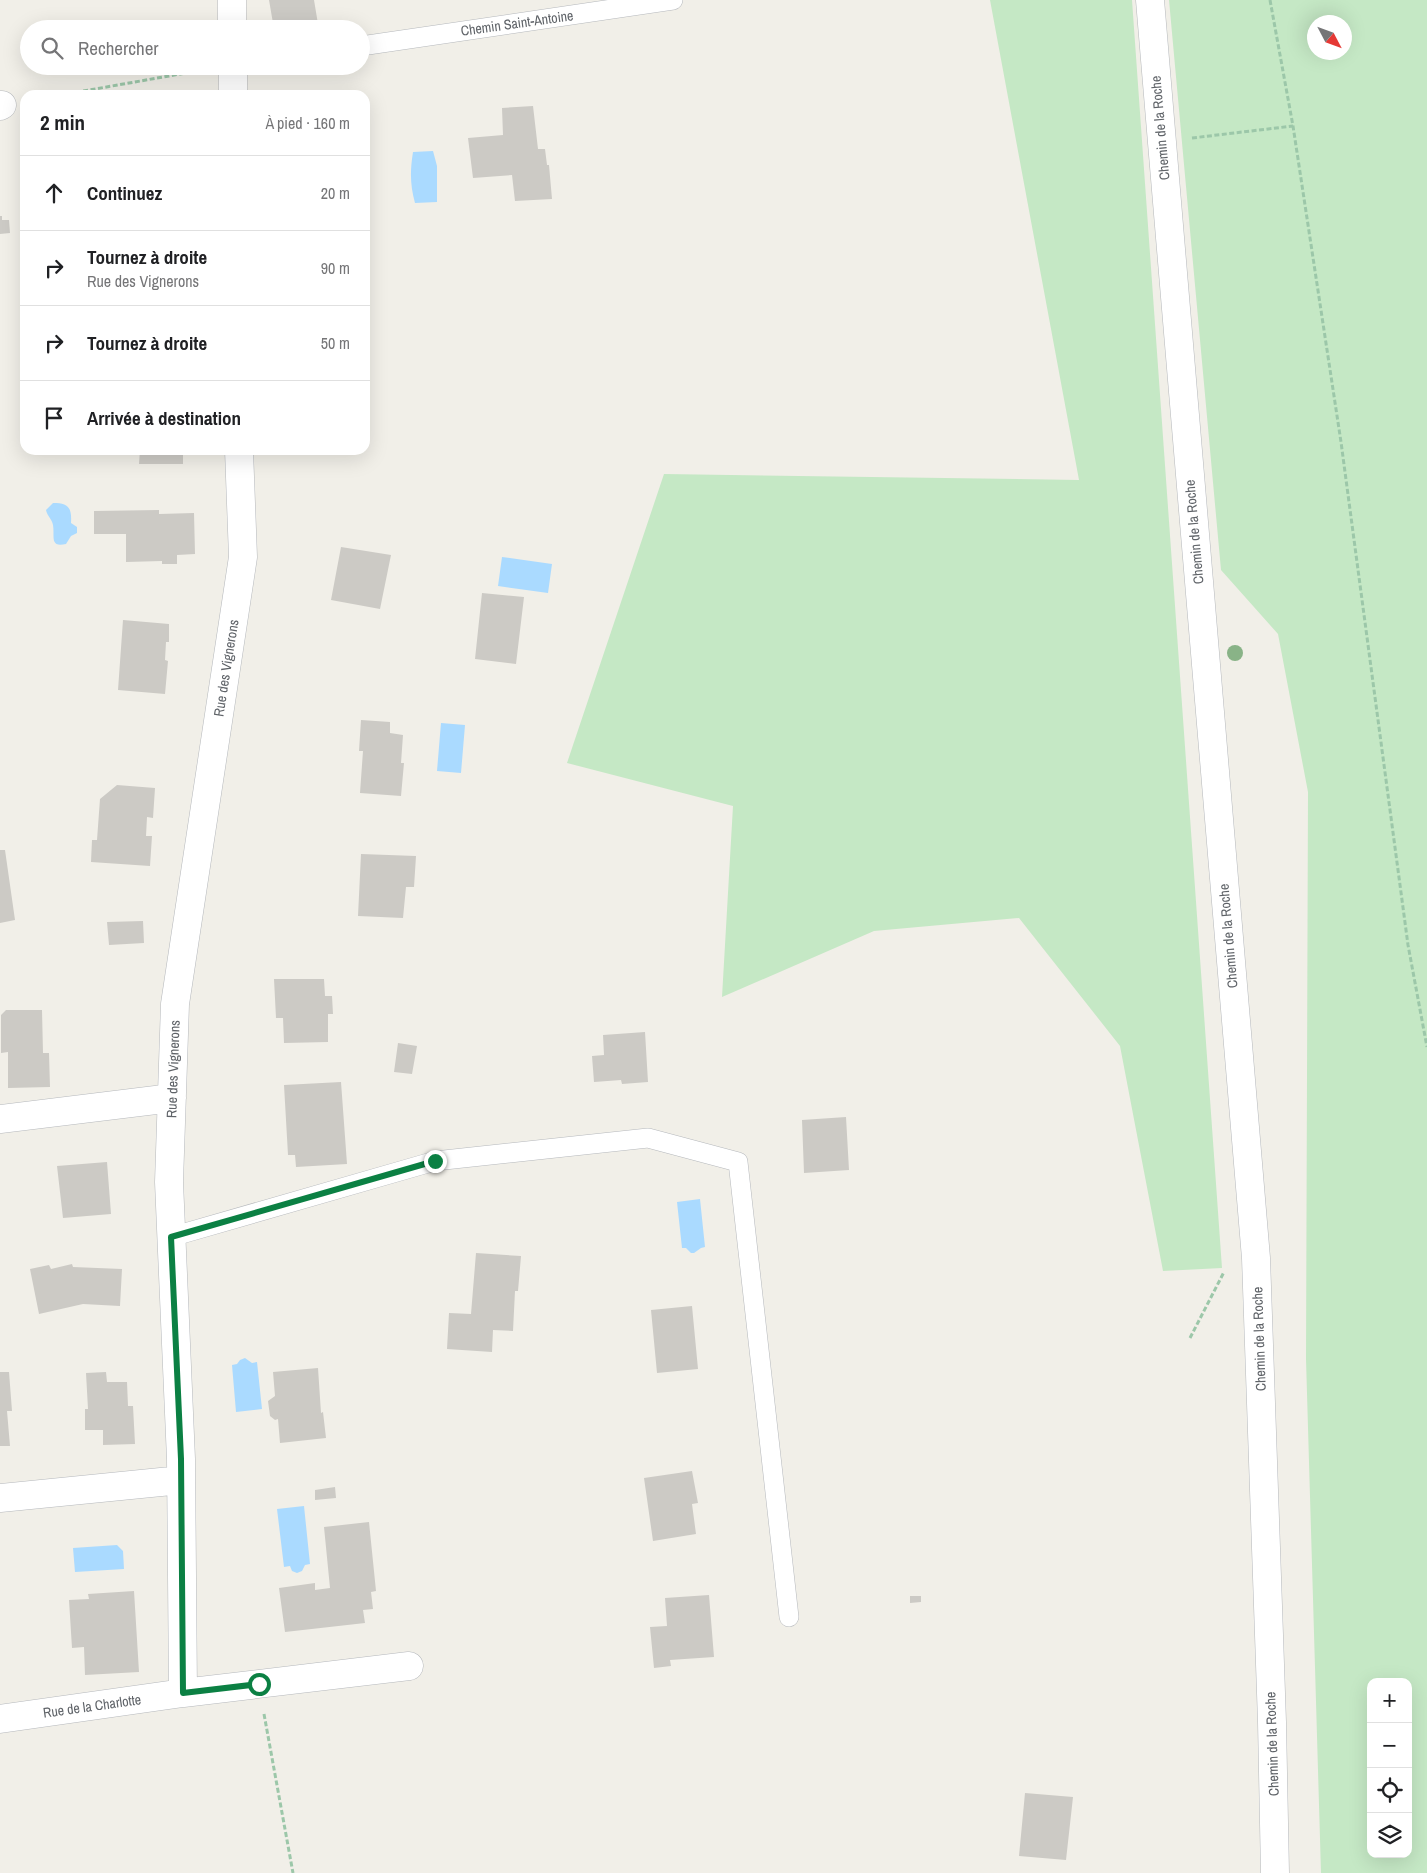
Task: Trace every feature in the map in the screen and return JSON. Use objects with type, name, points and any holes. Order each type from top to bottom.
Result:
[{"type":"street","points":[[232,0],[232,20]]},
{"type":"street","name":"Chemin de la Roche","points":[[1150,0],[1256,1258],[1273,1748],[1275,1873]]},
{"type":"street","points":[[223,75],[231,90]]},
{"type":"street","name":"Rue des Vignerons","points":[[183,1693],[181,1480],[169,1182],[175,1004],[243,557],[239,455]]},
{"type":"street","points":[[0,1119],[172,1098]]},
{"type":"street","points":[[0,1498],[181,1480]]},
{"type":"street","name":"Rue de la Charlotte","points":[[0,1719],[183,1693],[409,1666]]},
{"type":"lane","name":"Chemin Saint-Antoine","points":[[370,45],[673,0]]},
{"type":"lane","points":[[171,1237],[435,1161],[648,1138],[738,1162],[789,1617]]},
{"type":"path","points":[[1270,0],[1293,126],[1341,442],[1408,945],[1427,1047]]},
{"type":"path","points":[[90,90],[179,75]]},
{"type":"path","points":[[1161,142],[1293,126]]},
{"type":"path","points":[[1190,1338],[1226,1268]]},
{"type":"path","points":[[259,1684],[293,1873]]},
{"type":"green space","points":[[990,0],[1132,0],[1222,1268],[1163,1271],[1120,1046],[1019,918],[874,931],[722,997],[733,806],[567,763],[664,474],[1079,480]]},
{"type":"green space","points":[[1169,0],[1427,0],[1427,1873],[1321,1873],[1306,1359],[1308,792],[1278,634],[1221,570]]},
{"type":"water","points":[[433,151],[437,166],[437,202],[415,203],[411,178],[413,152]]},
{"type":"water","points":[[53,503],[68,507],[71,513],[71,523],[77,527],[77,533],[71,536],[66,544],[57,544],[54,540],[52,523],[46,510]]},
{"type":"water","points":[[502,557],[552,564],[548,593],[498,586]]},
{"type":"water","points":[[441,723],[465,725],[461,773],[437,771]]},
{"type":"water","points":[[700,1199],[705,1247],[691,1253],[686,1248],[682,1248],[677,1202]]},
{"type":"water","points":[[245,1358],[252,1363],[257,1362],[262,1409],[236,1412],[232,1365]]},
{"type":"water","points":[[304,1506],[310,1564],[305,1565],[302,1571],[297,1573],[292,1571],[290,1566],[284,1567],[277,1509]]},
{"type":"water","points":[[117,1545],[123,1551],[124,1569],[75,1572],[73,1548]]},
{"type":"building","points":[[269,0],[314,0],[317,20],[272,20]]},
{"type":"building","points":[[533,106],[538,149],[545,149],[547,165],[549,165],[552,199],[515,201],[512,175],[473,178],[468,138],[503,135],[502,108]]},
{"type":"building","points":[[0,216],[2,216],[2,220],[9,220],[10,233],[0,234]]},
{"type":"building","points":[[140,455],[183,455],[183,464],[139,464]]},
{"type":"building","points":[[159,510],[159,514],[194,513],[195,554],[177,555],[177,564],[162,564],[162,561],[126,562],[126,534],[94,534],[94,511]]},
{"type":"building","points":[[341,547],[391,555],[380,609],[331,600]]},
{"type":"building","points":[[482,593],[524,597],[516,664],[475,659]]},
{"type":"building","points":[[123,620],[169,624],[169,642],[166,642],[165,660],[168,661],[165,694],[118,690]]},
{"type":"building","points":[[361,720],[390,722],[390,733],[403,735],[401,763],[404,763],[401,796],[360,793],[363,751],[359,751]]},
{"type":"building","points":[[117,785],[155,788],[153,818],[147,817],[146,836],[152,836],[150,866],[91,862],[92,840],[97,840],[100,799]]},
{"type":"building","points":[[0,850],[5,850],[15,920],[0,923]]},
{"type":"building","points":[[361,854],[416,856],[414,887],[406,887],[403,918],[358,916]]},
{"type":"building","points":[[143,921],[144,943],[109,945],[107,922]]},
{"type":"building","points":[[274,979],[324,979],[325,996],[332,996],[333,1014],[328,1014],[328,1042],[284,1043],[283,1018],[276,1018]]},
{"type":"building","points":[[6,1010],[42,1010],[43,1053],[49,1053],[50,1087],[8,1088],[8,1052],[1,1053],[1,1015]]},
{"type":"building","points":[[645,1032],[648,1082],[622,1084],[621,1080],[594,1082],[592,1056],[604,1055],[603,1035]]},
{"type":"building","points":[[398,1043],[417,1046],[412,1074],[394,1072]]},
{"type":"building","points":[[341,1082],[347,1164],[296,1167],[295,1155],[288,1155],[284,1085]]},
{"type":"building","points":[[846,1117],[849,1170],[804,1173],[802,1120]]},
{"type":"building","points":[[107,1162],[111,1214],[63,1218],[57,1166]]},
{"type":"building","points":[[476,1253],[521,1256],[518,1291],[515,1291],[513,1331],[493,1330],[492,1352],[447,1349],[449,1313],[471,1314]]},
{"type":"building","points":[[72,1264],[73,1267],[122,1269],[120,1306],[83,1304],[39,1314],[30,1269],[49,1265],[51,1269]]},
{"type":"building","points":[[692,1306],[698,1369],[657,1373],[651,1310]]},
{"type":"building","points":[[318,1368],[321,1413],[323,1412],[326,1438],[280,1443],[278,1419],[275,1420],[270,1416],[268,1401],[275,1396],[273,1372]]},
{"type":"building","points":[[0,1372],[9,1372],[12,1411],[7,1411],[10,1446],[0,1446]]},
{"type":"building","points":[[106,1372],[107,1382],[127,1382],[128,1406],[133,1406],[135,1444],[103,1445],[103,1430],[85,1430],[85,1409],[88,1409],[86,1373]]},
{"type":"building","points":[[692,1471],[698,1503],[692,1504],[696,1534],[653,1541],[644,1478]]},
{"type":"building","points":[[335,1487],[336,1498],[315,1500],[315,1490]]},
{"type":"building","points":[[369,1522],[376,1591],[371,1592],[373,1609],[363,1610],[365,1623],[285,1632],[279,1588],[315,1583],[315,1590],[330,1588],[324,1527]]},
{"type":"building","points":[[134,1591],[139,1672],[85,1675],[84,1647],[72,1648],[69,1600],[89,1599],[88,1594]]},
{"type":"building","points":[[709,1595],[714,1657],[670,1660],[671,1666],[654,1668],[650,1627],[667,1626],[665,1598]]},
{"type":"building","points":[[910,1596],[921,1596],[921,1602],[910,1603]]},
{"type":"building","points":[[1025,1793],[1073,1797],[1066,1860],[1019,1856]]},
{"type":"route","points":[[259,1684],[183,1693],[181,1459],[171,1237],[435,1161]]}]
